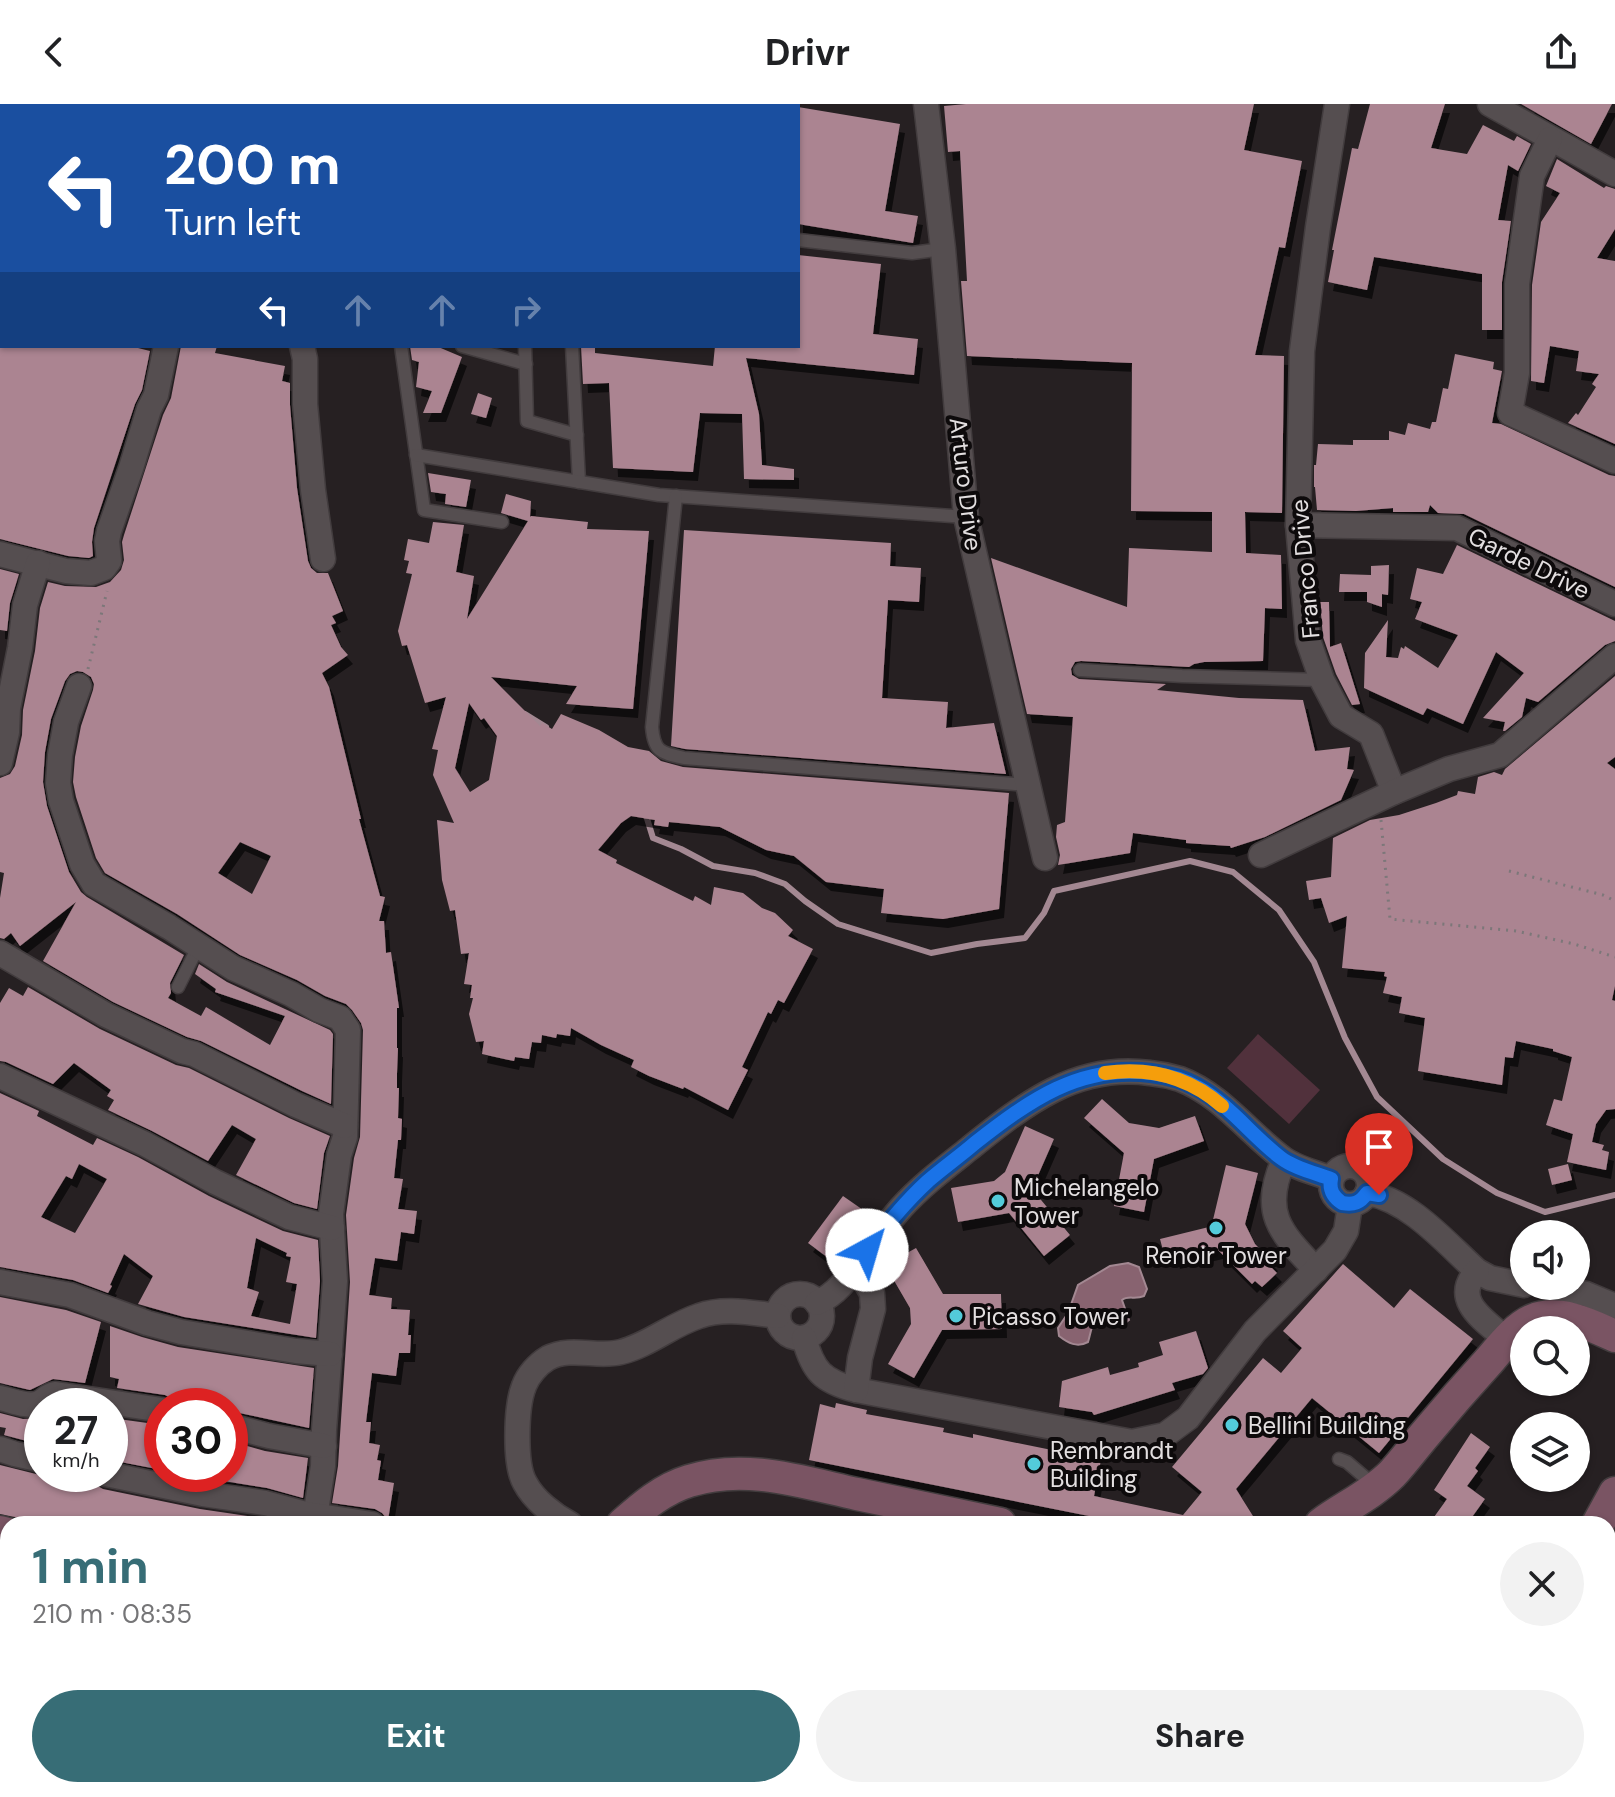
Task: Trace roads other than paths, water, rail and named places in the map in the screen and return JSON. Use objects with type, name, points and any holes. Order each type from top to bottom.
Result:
[{"type":"street","name":"Arturo Drive","points":[[926,104],[943,249],[966,517],[1045,858]]},
{"type":"street","name":"Franco Drive","points":[[1337,104],[1302,351],[1298,525],[1308,640],[1322,680],[1341,716],[1371,734],[1386,796]]},
{"type":"street","points":[[1490,104],[1615,174]]},
{"type":"street","points":[[1550,139],[1532,176],[1517,284],[1517,373],[1510,413],[1615,461]]},
{"type":"street","points":[[0,554],[66,571],[91,573],[104,568],[109,561],[109,531],[156,395],[166,348]]},
{"type":"street","points":[[302,348],[313,490],[323,559]]},
{"type":"street","name":"Garde Drive","points":[[1298,525],[1457,528],[1615,604]]},
{"type":"street","points":[[0,763],[25,605],[38,563]]},
{"type":"street","points":[[1261,855],[1449,769],[1500,755],[1615,656]]},
{"type":"street","points":[[79,686],[66,722],[58,783],[82,864],[94,884],[233,968],[340,1018],[348,1030],[345,1137],[339,1155],[331,1214],[335,1281],[324,1446],[315,1516]]},
{"type":"street","points":[[0,953],[106,1015],[345,1126]]},
{"type":"street","points":[[817,1303],[846,1282],[888,1224],[928,1181],[1035,1100],[1091,1075],[1133,1071],[1177,1078],[1198,1087],[1284,1160],[1331,1179]]},
{"type":"street","points":[[0,1076],[145,1144],[289,1217],[332,1228]]},
{"type":"street","points":[[1284,1160],[1275,1182],[1276,1220],[1286,1238],[1316,1270]]},
{"type":"street","points":[[804,1338],[819,1372],[828,1380],[856,1390],[1132,1442],[1165,1435],[1188,1418],[1255,1331],[1340,1244],[1358,1199],[1369,1186],[1368,1178],[1358,1167],[1342,1167],[1331,1179],[1330,1187],[1332,1194],[1342,1203],[1358,1199],[1386,1198],[1408,1210],[1477,1271],[1490,1278],[1510,1282]]},
{"type":"street","points":[[856,1266],[872,1293],[873,1309],[860,1358],[856,1390]]},
{"type":"street","points":[[1477,1271],[1469,1283],[1470,1307],[1507,1340]]},
{"type":"street","points":[[0,1282],[70,1295],[181,1332],[330,1354]]},
{"type":"street","points":[[793,1296],[806,1296],[817,1303],[821,1320],[812,1334],[804,1338],[789,1335],[779,1324],[782,1304],[793,1296]]},
{"type":"street","points":[[1590,1298],[1611,1319]]},
{"type":"street","points":[[557,1516],[525,1483],[519,1467],[520,1400],[524,1386],[537,1367],[558,1354],[609,1354],[628,1350],[686,1321],[712,1312],[778,1316]]},
{"type":"street","points":[[1333,1516],[1391,1475],[1449,1405],[1524,1325],[1550,1316],[1577,1320],[1611,1319]]},
{"type":"street","points":[[0,1398],[38,1404],[47,1396],[56,1394],[144,1407]]},
{"type":"street","points":[[248,1431],[324,1446]]},
{"type":"street","points":[[0,1449],[24,1455]]},
{"type":"street","points":[[632,1516],[656,1496],[688,1481],[747,1473],[962,1516]]},
{"type":"street","points":[[128,1479],[265,1503],[306,1516]]},
{"type":"street","points":[[1602,1516],[1615,1493]]},
{"type":"lane","points":[[800,240],[912,253],[943,249]]},
{"type":"lane","points":[[401,348],[424,510],[502,522]]},
{"type":"lane","points":[[469,348],[526,364]]},
{"type":"lane","points":[[525,348],[527,421],[577,435]]},
{"type":"lane","points":[[572,348],[579,482]]},
{"type":"lane","points":[[416,455],[659,495],[966,517]]},
{"type":"lane","points":[[676,496],[652,727],[657,749],[684,758],[1028,785]]},
{"type":"lane","points":[[1080,670],[1322,680]]},
{"type":"lane","points":[[178,987],[199,945]]},
{"type":"lane","points":[[1339,1459],[1377,1487]]},
{"type":"waterway","points":[[525,714],[546,727]]},
{"type":"waterway","points":[[645,812],[653,838],[713,866],[755,873],[785,884],[838,924],[931,953],[1025,938],[1044,913],[1054,891],[1190,861],[1233,872],[1279,910],[1314,962],[1345,1038],[1377,1097],[1443,1159],[1497,1193],[1545,1212],[1615,1195]]},
{"type":"place","name":"Michelangelo Tower","points":[[998,1201]]},
{"type":"place","name":"Renoir Tower","points":[[1216,1228]]},
{"type":"place","name":"Picasso Tower","points":[[956,1316]]},
{"type":"place","name":"Bellini Building","points":[[1232,1425]]},
{"type":"place","name":"Rembrandt Building","points":[[1034,1464]]}]
